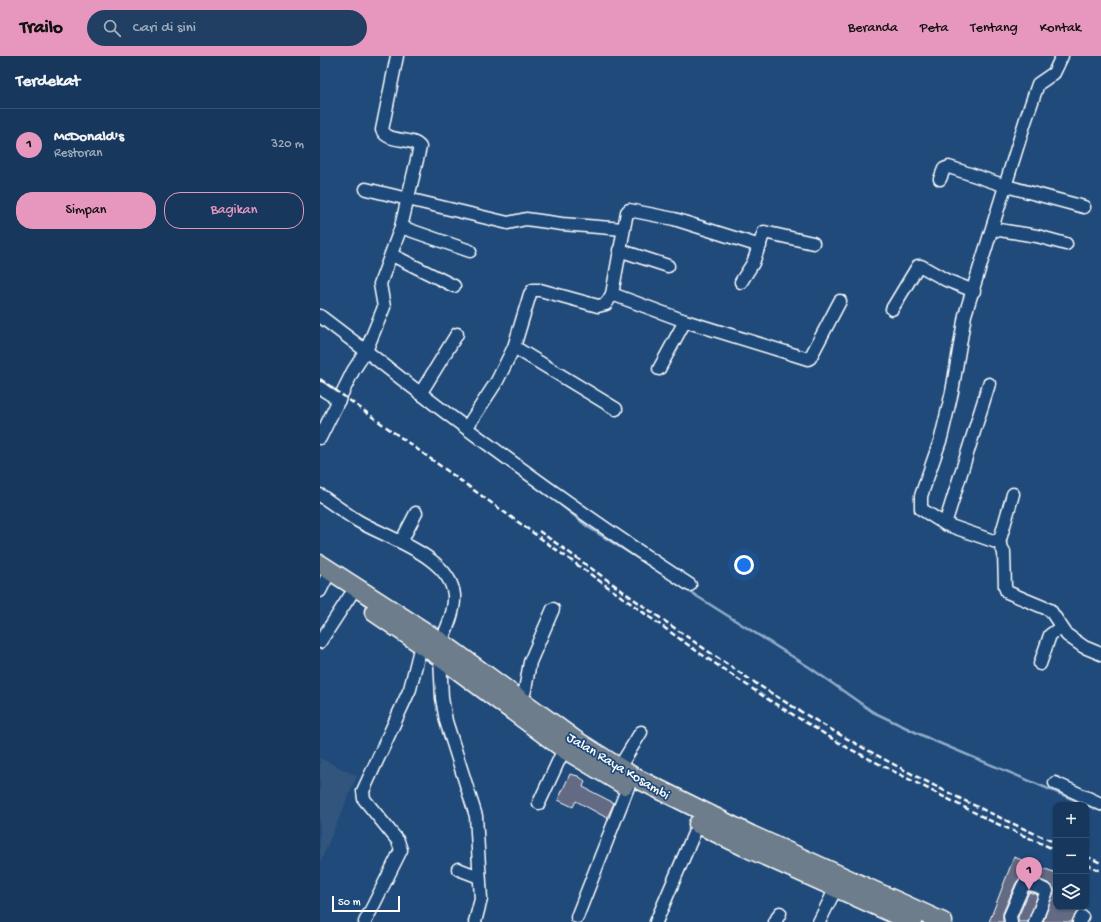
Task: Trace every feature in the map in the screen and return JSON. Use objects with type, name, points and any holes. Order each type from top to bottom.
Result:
[{"type":"highway","name":"Jalan Raya Kosambi","points":[[321,578],[440,650],[619,768],[678,800],[751,835],[943,922]]},
{"type":"highway","name":"Jalan Raya Kosambi","points":[[321,578],[421,645],[440,650],[564,749],[628,787],[698,824],[912,922]]},
{"type":"street","points":[[320,438],[365,353],[384,308],[380,284],[392,255],[401,227],[420,147],[415,143],[388,137],[382,130],[397,56]]},
{"type":"street","points":[[1062,56],[1054,73],[1038,84],[965,316],[956,371],[941,438],[920,500],[921,509],[945,524],[999,543],[1004,552],[1005,590],[1011,594],[1050,610],[1056,617],[1061,627],[1074,640],[1101,654]]},
{"type":"street","points":[[940,179],[944,169],[949,167],[1006,186],[1084,207]]},
{"type":"street","points":[[366,189],[512,223],[526,220],[623,229]]},
{"type":"street","points":[[467,427],[497,382],[514,347],[530,294],[533,290],[540,290],[598,306],[606,304],[612,294],[627,212],[633,209],[674,219],[760,246]]},
{"type":"street","points":[[401,227],[470,250]]},
{"type":"street","points":[[993,228],[1037,236],[1066,244]]},
{"type":"street","points":[[741,282],[753,263],[763,234],[766,232],[813,243]]},
{"type":"street","points":[[619,250],[668,266]]},
{"type":"street","points":[[392,255],[454,286]]},
{"type":"street","points":[[892,309],[918,266],[921,266],[946,280],[974,291]]},
{"type":"street","points":[[612,294],[685,321],[808,359],[810,358],[840,301]]},
{"type":"street","points":[[320,316],[365,353],[624,543],[690,585]]},
{"type":"street","points":[[659,369],[685,321]]},
{"type":"street","points":[[420,394],[457,334]]},
{"type":"street","points":[[514,347],[616,409]]},
{"type":"street","points":[[945,524],[989,384]]},
{"type":"street","points":[[320,388],[339,400]]},
{"type":"street","points":[[999,543],[1013,494]]},
{"type":"street","points":[[320,495],[359,521],[401,542],[440,568],[451,585],[454,595],[453,605],[440,650],[442,698],[446,721],[476,816],[480,907],[475,922]]},
{"type":"street","points":[[401,542],[416,513]]},
{"type":"street","points":[[320,642],[350,596]]},
{"type":"street","points":[[520,702],[525,690],[530,662],[553,609]]},
{"type":"street","points":[[1040,664],[1050,635],[1061,627]]},
{"type":"street","points":[[365,922],[401,850],[398,841],[364,799],[363,791],[410,689],[421,645]]},
{"type":"street","points":[[619,768],[641,732]]},
{"type":"street","points":[[539,803],[564,749]]},
{"type":"street","points":[[1054,783],[1101,804]]},
{"type":"street","points":[[577,917],[628,787]]},
{"type":"street","points":[[656,922],[698,824]]},
{"type":"street","points":[[458,869],[479,877]]},
{"type":"street","points":[[1012,921],[1023,886],[1025,883],[1029,882],[1047,891],[1035,922]]},
{"type":"street","points":[[819,922],[836,888]]},
{"type":"shaded area","points":[[320,758],[357,776],[320,863]]},
{"type":"building","points":[[570,774],[578,776],[585,781],[583,787],[614,803],[607,818],[576,801],[573,807],[558,800]]},
{"type":"building","points":[[1014,857],[1053,872],[1053,888],[1050,884],[1022,876],[1016,883],[1003,913],[1003,922],[989,922]]},
{"type":"building","points":[[1029,892],[1038,895],[1028,922],[1018,922],[1018,917]]},
{"type":"building","points":[[1053,893],[1053,910],[1079,910],[1072,922],[1043,922]]},
{"type":"waterway","points":[[561,505],[588,527],[661,573]]},
{"type":"waterway","points":[[687,590],[809,667],[873,712],[932,740],[1101,811]]},
{"type":"railway","points":[[320,379],[698,652],[769,700],[846,747],[991,821],[1053,849]]},
{"type":"railway","points":[[539,531],[712,654],[805,714],[946,792],[1053,842]]},
{"type":"railway","points":[[1089,857],[1101,863]]},
{"type":"railway","points":[[1089,865],[1101,871]]},
{"type":"place","name":"McDonald's","points":[[1029,890]]}]
